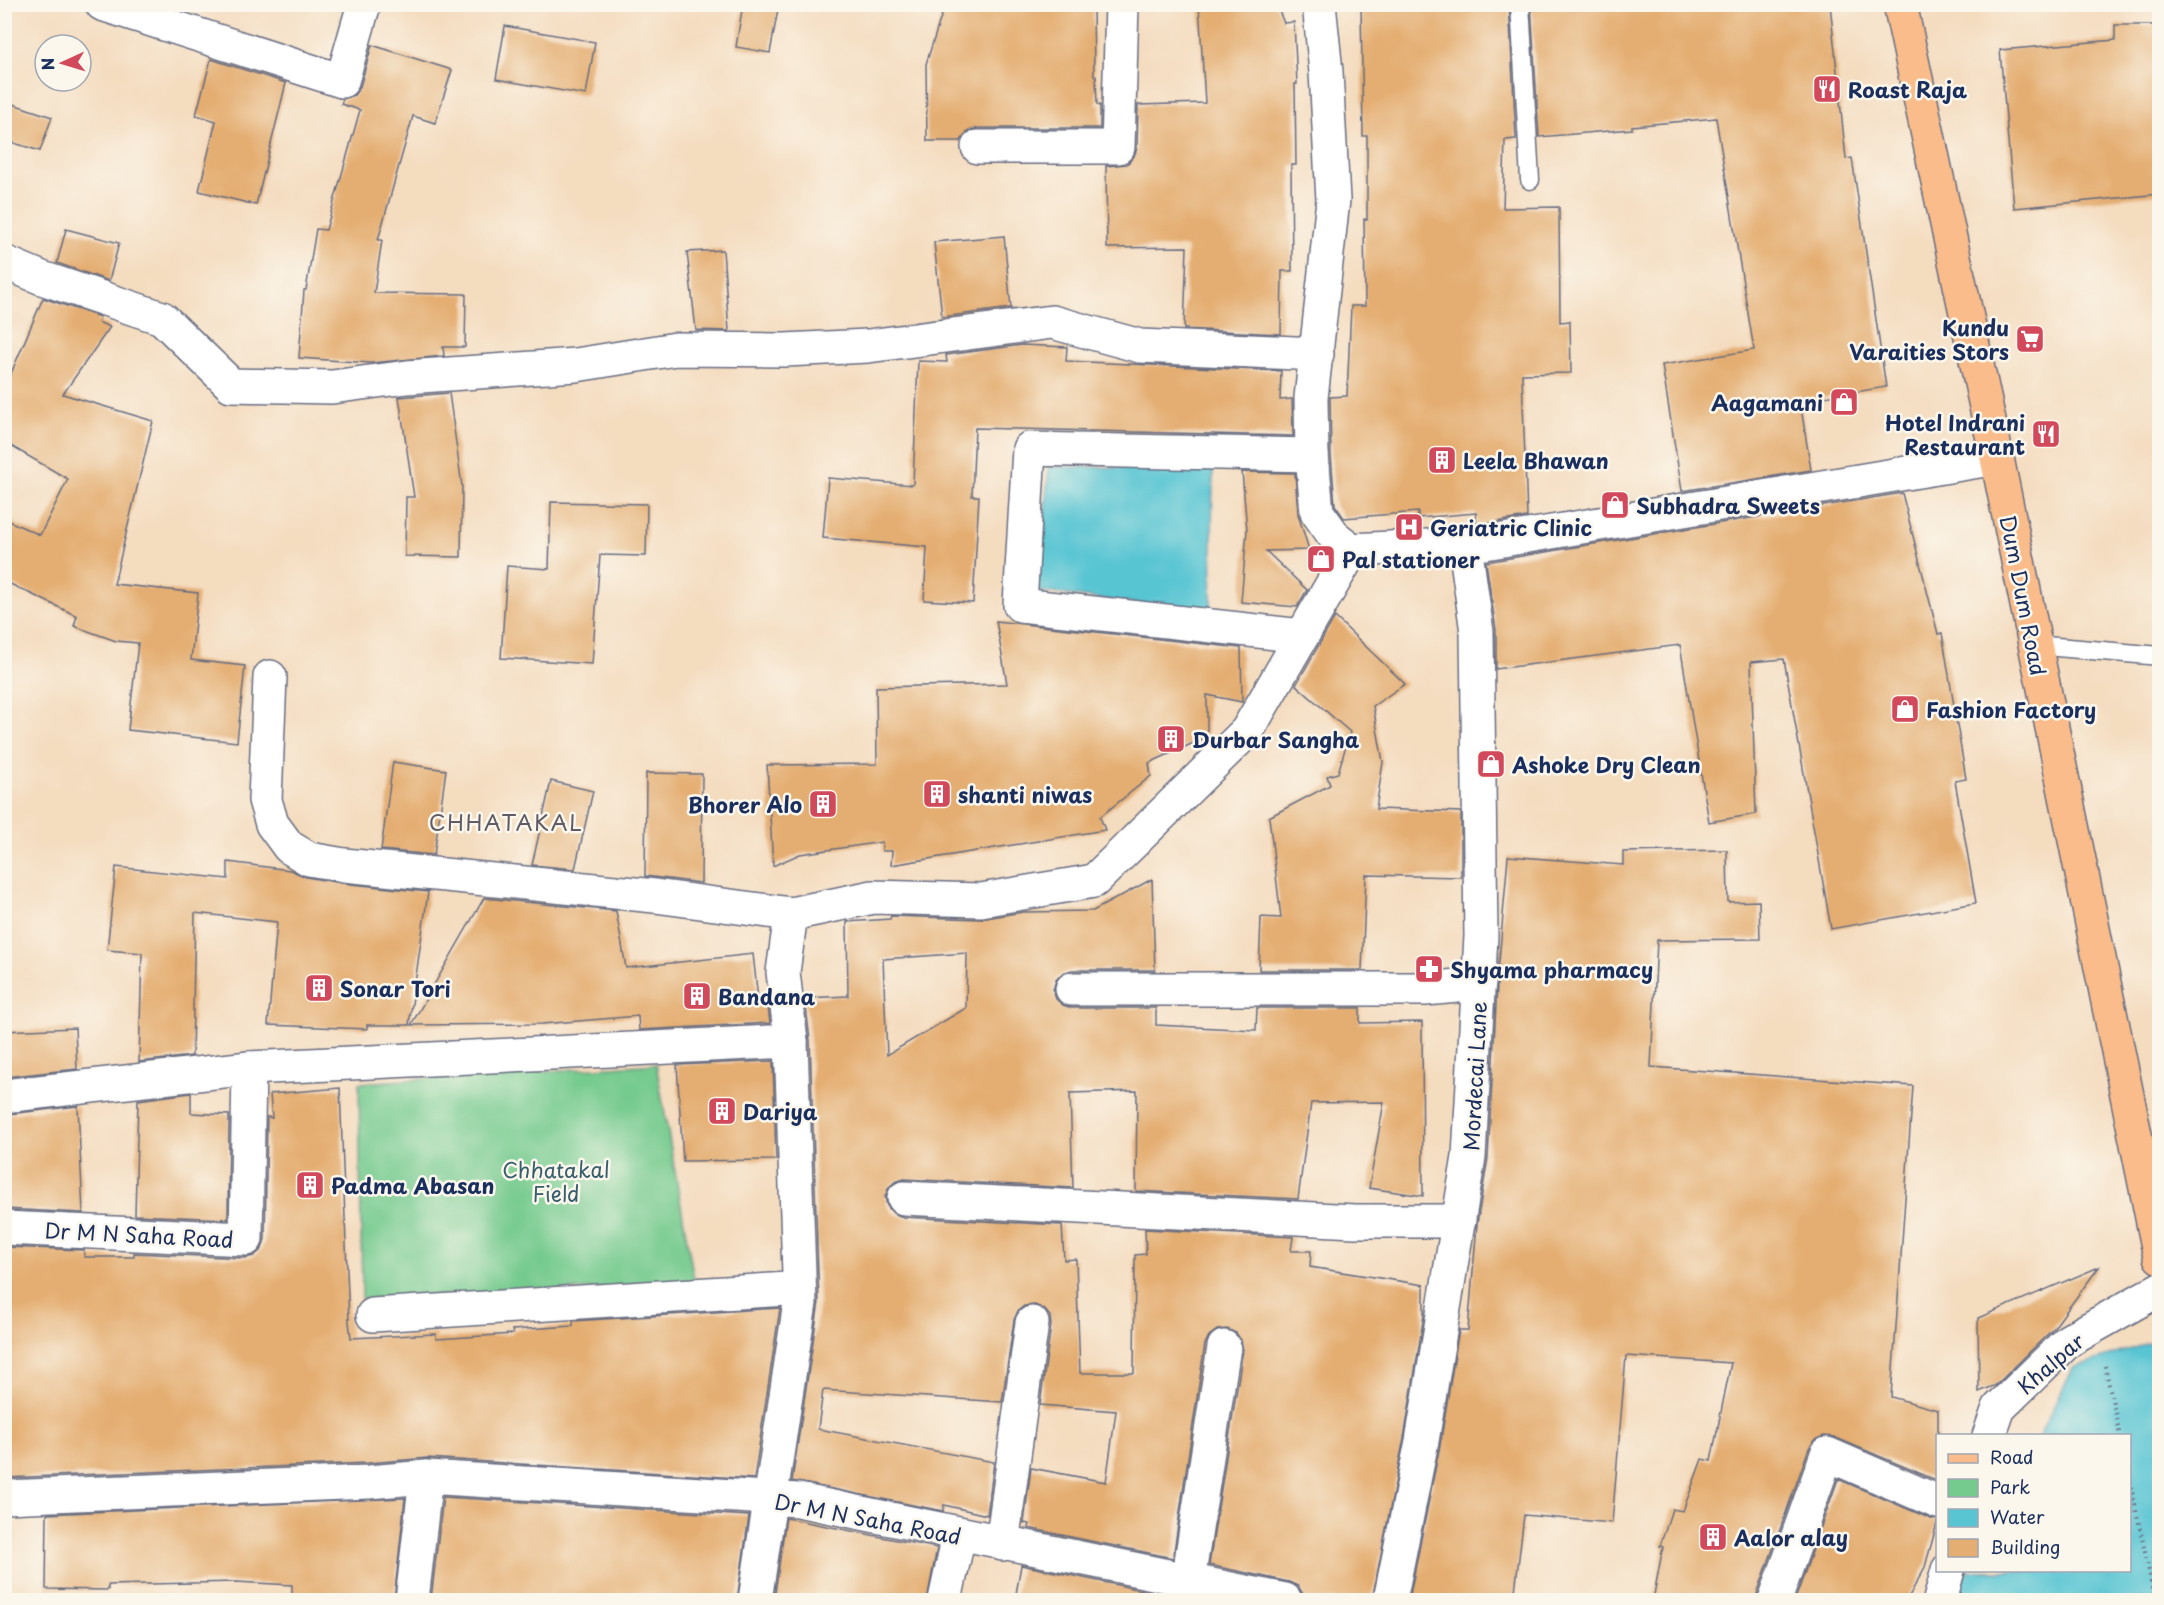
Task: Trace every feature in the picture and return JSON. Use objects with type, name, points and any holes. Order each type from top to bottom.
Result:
[{"type":"main road","name":"Dum Dum Road","points":[[1900,4],[1997,458],[2160,1257]]},
{"type":"street","points":[[102,4],[342,81],[364,4]]},
{"type":"street","points":[[978,147],[1118,147],[1122,4]]},
{"type":"street","points":[[1318,4],[1326,72],[1333,200],[1311,398],[1312,456],[1317,512],[1335,537],[1352,550],[1485,543],[1997,458]]},
{"type":"street","points":[[4,262],[42,278],[162,318],[231,385],[332,387],[407,377],[576,365],[676,348],[785,350],[868,346],[1052,322],[1140,346],[1317,354]]},
{"type":"street","points":[[1302,636],[1020,605],[1029,449],[1312,456]]},
{"type":"street","name":"Mordecai Lane","points":[[1390,1600],[1422,1442],[1469,1157],[1481,936],[1477,632],[1465,545]]},
{"type":"street","points":[[270,677],[265,800],[272,824],[280,837],[289,847],[309,859],[344,865],[655,896],[791,914],[873,897],[981,900],[1094,881],[1247,731],[1352,550]]},
{"type":"street","points":[[755,1600],[800,1303],[791,1041],[783,972],[791,914]]},
{"type":"street","points":[[1072,989],[1425,990],[1479,984]]},
{"type":"street","points":[[4,1096],[249,1068],[791,1041]]},
{"type":"street","name":"Dr M N Saha Road","points":[[4,1228],[246,1239],[249,1068]]},
{"type":"street","points":[[904,1198],[1355,1221],[1459,1221]]},
{"type":"street","points":[[373,1315],[788,1289],[798,1284]]},
{"type":"street","name":"Khalpar","points":[[1990,1434],[1999,1408],[2068,1341],[2160,1289]]},
{"type":"street","points":[[1002,1544],[1032,1323]]},
{"type":"street","points":[[1188,1581],[1224,1347]]},
{"type":"street","points":[[1775,1600],[1827,1454],[1936,1501]]},
{"type":"street","points":[[412,1600],[426,1477]]},
{"type":"street","name":"Dr M N Saha Road","points":[[4,1497],[426,1477],[798,1500],[1002,1544],[1285,1600]]},
{"type":"street","points":[[945,1600],[959,1534]]},
{"type":"street","points":[[1940,1600],[1947,1572]]},
{"type":"lane","points":[[1520,4],[1530,180]]},
{"type":"lane","points":[[2034,645],[2160,656]]},
{"type":"path","points":[[2096,1325],[2120,1434]]},
{"type":"path","points":[[2131,1486],[2155,1600]]},
{"type":"green space","name":"Chhatakal Field","points":[[656,1064],[695,1285],[362,1299],[359,1083]]},
{"type":"water","points":[[1049,467],[1213,468],[1211,613],[1037,591]]},
{"type":"water","points":[[2159,1340],[2159,1600],[1952,1600],[1967,1572],[2131,1572],[2131,1434],[2040,1434],[2074,1367]]},
{"type":"building","points":[[743,4],[779,4],[770,53],[736,47]]},
{"type":"building","points":[[945,4],[1093,4],[1094,76],[1096,76],[1097,105],[1100,105],[1100,128],[978,128],[968,131],[961,141],[927,141],[926,64]]},
{"type":"building","points":[[1199,4],[1276,4],[1284,23],[1294,22],[1297,84],[1295,84],[1296,165],[1291,165],[1292,271],[1282,271],[1281,334],[1184,329],[1187,247],[1107,248],[1106,166],[1127,164],[1134,156],[1137,148],[1138,105],[1205,103]]},
{"type":"building","points":[[1361,4],[1509,4],[1516,139],[1505,140],[1503,208],[1559,207],[1560,322],[1570,321],[1571,373],[1522,374],[1527,517],[1477,525],[1476,513],[1418,518],[1418,512],[1344,518],[1335,505],[1330,397],[1347,396],[1351,306],[1365,306],[1364,219],[1367,220],[1367,136],[1363,136]]},
{"type":"building","points":[[1531,4],[1830,4],[1846,159],[1852,158],[1886,387],[1800,401],[1811,470],[1682,491],[1662,365],[1754,350],[1716,118],[1632,126],[1632,129],[1539,137]]},
{"type":"building","points":[[2115,25],[2160,25],[2160,194],[2014,208],[2000,50],[2115,40]]},
{"type":"building","points":[[505,26],[595,42],[586,95],[496,79]]},
{"type":"building","points":[[372,45],[452,70],[435,123],[413,116],[378,240],[382,240],[374,293],[466,294],[465,347],[443,347],[444,356],[371,363],[299,358],[304,290],[306,290],[316,229],[326,230],[360,110],[341,104],[343,99],[354,95],[360,87]]},
{"type":"building","points":[[211,59],[286,83],[256,205],[199,191],[216,121],[196,115]]},
{"type":"building","points":[[4,101],[52,117],[40,151],[4,140]]},
{"type":"building","points":[[66,229],[119,243],[109,281],[57,263]]},
{"type":"building","points":[[1004,236],[1011,308],[942,317],[934,242]]},
{"type":"building","points":[[723,250],[729,331],[696,330],[687,252]]},
{"type":"building","points":[[43,298],[100,317],[98,322],[110,327],[63,394],[153,421],[114,584],[198,593],[191,660],[245,666],[237,742],[128,730],[138,643],[116,641],[74,626],[77,616],[4,581],[4,519],[40,535],[68,479],[4,442],[4,390]]},
{"type":"building","points":[[1022,345],[1067,347],[1066,361],[1281,371],[1280,400],[1292,399],[1293,436],[975,428],[972,496],[979,496],[973,603],[924,600],[927,547],[823,538],[828,478],[913,485],[918,361],[947,362],[946,355]]},
{"type":"building","points":[[449,393],[462,486],[461,557],[405,556],[406,497],[414,497],[399,397]]},
{"type":"building","points":[[1242,472],[1295,473],[1298,514],[1309,550],[1266,551],[1307,590],[1297,607],[1241,602],[1247,530]]},
{"type":"building","points":[[1902,493],[1938,634],[1942,633],[1966,779],[1955,781],[1976,903],[1831,929],[1784,659],[1751,662],[1756,814],[1709,822],[1680,645],[1496,669],[1496,630],[1486,562]]},
{"type":"building","points":[[551,502],[647,504],[646,556],[600,555],[592,664],[501,658],[507,566],[549,569]]},
{"type":"building","points":[[1335,617],[1405,684],[1373,706],[1383,762],[1376,809],[1461,812],[1461,877],[1366,875],[1362,970],[1259,970],[1261,917],[1281,918],[1269,817],[1330,785],[1327,776],[1338,773],[1350,732],[1296,685]]},
{"type":"building","points":[[996,621],[1241,648],[1242,702],[1207,695],[1207,737],[1149,763],[1151,776],[1100,817],[1105,830],[891,865],[892,851],[882,851],[882,842],[800,854],[773,866],[767,765],[877,764],[876,687],[1007,684]]},
{"type":"building","points":[[393,762],[446,770],[434,855],[381,850]]},
{"type":"building","points":[[646,773],[702,774],[701,883],[645,876]]},
{"type":"building","points":[[551,781],[593,791],[575,869],[532,865]]},
{"type":"building","points":[[1727,850],[1728,902],[1759,901],[1760,939],[1657,940],[1651,1067],[1913,1086],[1891,1397],[1938,1410],[1936,1480],[1834,1437],[1824,1436],[1815,1440],[1809,1448],[1757,1594],[1757,1600],[1653,1600],[1663,1547],[1660,1546],[1672,1509],[1683,1511],[1702,1459],[1711,1461],[1731,1363],[1626,1356],[1612,1523],[1524,1515],[1514,1600],[1409,1600],[1440,1445],[1459,1330],[1468,1330],[1477,1224],[1488,1158],[1497,986],[1508,856],[1623,865],[1623,852]]},
{"type":"building","points":[[228,862],[290,870],[306,877],[341,883],[428,892],[409,1025],[367,1025],[367,1029],[268,1025],[277,922],[195,913],[192,1056],[139,1062],[142,953],[107,950],[116,867],[228,879]]},
{"type":"building","points":[[1152,879],[1155,970],[1072,970],[1063,973],[1056,980],[1053,990],[1056,999],[1063,1005],[1072,1008],[1156,1008],[1156,1025],[1256,1030],[1257,1008],[1360,1008],[1360,1023],[1422,1022],[1423,1196],[1369,1188],[1384,1102],[1311,1103],[1298,1199],[1136,1191],[1137,1091],[1070,1093],[1073,1188],[904,1179],[889,1187],[885,1196],[887,1206],[893,1213],[903,1217],[1062,1225],[1064,1260],[1076,1259],[1080,1373],[1134,1373],[1135,1255],[1146,1254],[1145,1229],[1293,1237],[1291,1251],[1311,1251],[1310,1267],[1424,1285],[1424,1315],[1404,1438],[1372,1600],[1303,1600],[1303,1594],[1298,1586],[1289,1582],[1209,1565],[1243,1350],[1241,1340],[1236,1333],[1227,1329],[1217,1330],[1209,1336],[1205,1344],[1173,1558],[1028,1528],[1029,1524],[1024,1523],[1031,1468],[1106,1482],[1116,1411],[1040,1405],[1051,1325],[1050,1316],[1044,1309],[1035,1305],[1024,1306],[1018,1311],[1014,1320],[1002,1402],[823,1390],[818,1429],[994,1462],[987,1515],[944,1505],[943,1511],[792,1481],[819,1302],[810,1040],[805,998],[848,996],[847,922],[890,919],[891,916],[980,919],[1023,912],[1093,911]],"holes":[[[967,953],[966,1008],[887,1055],[883,959]]]},
{"type":"building","points":[[484,898],[616,911],[626,968],[753,954],[758,999],[767,999],[770,1023],[639,1030],[638,1016],[542,1024],[411,1025]]},
{"type":"building","points":[[75,1028],[77,1069],[4,1077],[4,1031]]},
{"type":"building","name":"Dariya","points":[[773,1061],[776,1160],[683,1161],[677,1065]]},
{"type":"building","points":[[340,1088],[351,1338],[436,1334],[436,1339],[513,1334],[512,1330],[573,1326],[573,1321],[780,1308],[754,1479],[427,1458],[368,1463],[4,1478],[4,1247],[84,1250],[84,1257],[134,1257],[134,1253],[245,1258],[254,1256],[262,1249],[265,1239],[267,1117],[272,1118],[270,1094]]},
{"type":"building","points":[[191,1093],[191,1113],[229,1115],[228,1219],[135,1215],[138,1100]]},
{"type":"building","points":[[78,1106],[83,1213],[4,1209],[4,1149],[9,1114]]},
{"type":"building","points":[[2099,1267],[2053,1329],[1996,1385],[1979,1392],[1978,1318]]},
{"type":"building","points":[[1838,1479],[1936,1520],[1925,1567],[1907,1600],[1795,1600]]},
{"type":"building","points":[[443,1497],[749,1516],[737,1600],[431,1600]]},
{"type":"building","points":[[405,1498],[394,1600],[292,1600],[292,1585],[236,1582],[108,1585],[108,1590],[46,1589],[47,1514]]},
{"type":"building","points":[[786,1518],[937,1548],[927,1600],[774,1600]]},
{"type":"building","points":[[1021,1565],[1185,1599],[1194,1600],[1015,1600]]},
{"type":"place","name":"Roast Raja","points":[[1827,89]]},
{"type":"place","name":"Kundu Varaities Stors","points":[[2030,339]]},
{"type":"place","name":"Aagamani","points":[[1844,402]]},
{"type":"place","name":"Hotel Indrani Restaurant","points":[[2046,434]]},
{"type":"place","name":"Leela Bhawan","points":[[1442,460]]},
{"type":"place","name":"Subhadra Sweets","points":[[1615,505]]},
{"type":"place","name":"Geriatric Clinic","points":[[1409,527]]},
{"type":"place","name":"Pal stationer","points":[[1321,559]]},
{"type":"place","name":"Fashion Factory","points":[[1905,709]]},
{"type":"place","name":"Durbar Sangha","points":[[1171,739]]},
{"type":"place","name":"Ashoke Dry Clean","points":[[1491,764]]},
{"type":"place","name":"shanti niwas","points":[[937,794]]},
{"type":"place","name":"Bhorer Alo","points":[[823,804]]},
{"type":"place","name":"Shyama pharmacy","points":[[1429,969]]},
{"type":"place","name":"Sonar Tori","points":[[319,988]]},
{"type":"place","name":"Bandana","points":[[697,996]]},
{"type":"place","name":"Dariya","points":[[722,1111]]},
{"type":"place","name":"Padma Abasan","points":[[310,1185]]},
{"type":"place","name":"Aalor alay","points":[[1713,1537]]},
{"type":"district","name":"CHHATAKAL","points":[[506,821]]}]
